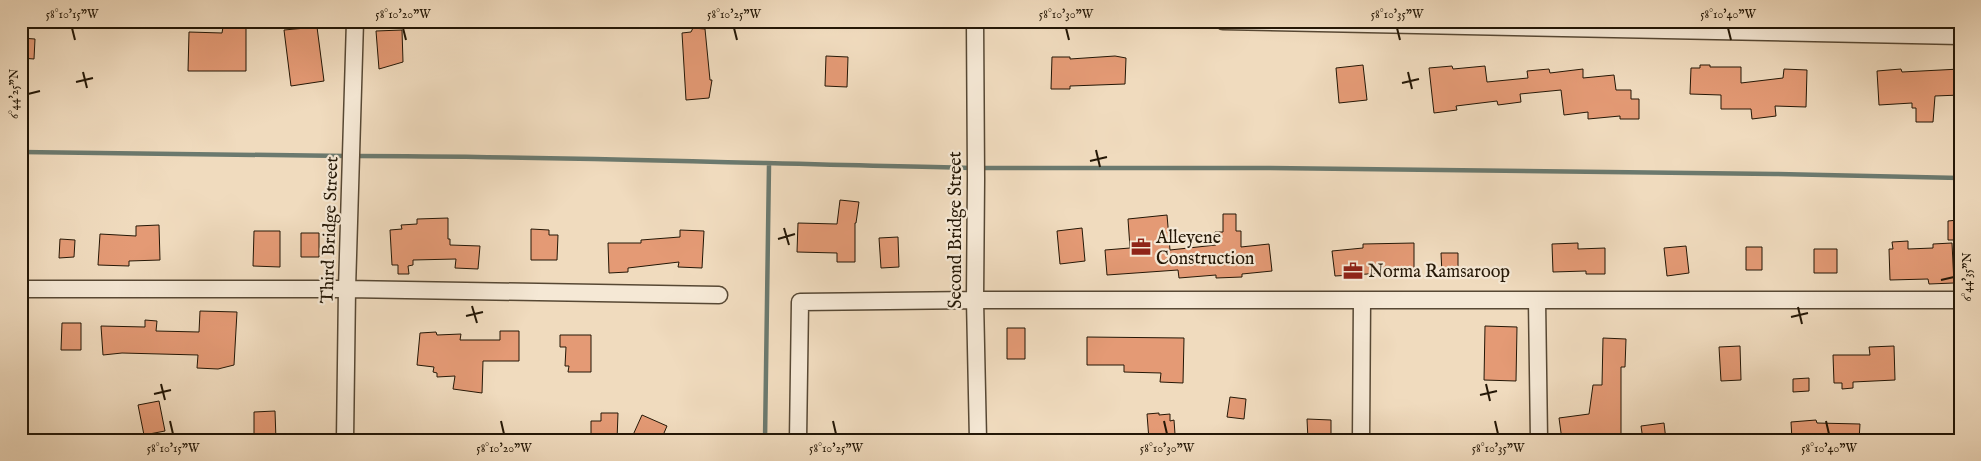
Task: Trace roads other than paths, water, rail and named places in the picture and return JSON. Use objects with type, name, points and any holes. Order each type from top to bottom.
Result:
[{"type":"street","name":"Third Bridge Street","points":[[345,440],[347,289],[355,21]]},
{"type":"street","name":"Second Bridge Street","points":[[975,21],[976,179],[974,300],[978,440]]},
{"type":"street","points":[[1223,21],[1960,36]]},
{"type":"street","points":[[21,289],[347,289],[719,295]]},
{"type":"street","points":[[798,440],[800,302],[974,300],[1960,300]]},
{"type":"street","points":[[1361,440],[1362,300]]},
{"type":"street","points":[[1537,300],[1539,440]]},
{"type":"waterway","points":[[21,152],[347,156]]},
{"type":"waterway","points":[[355,156],[972,168]]},
{"type":"waterway","points":[[765,440],[769,165]]},
{"type":"waterway","points":[[980,168],[1269,168],[1960,178]]},
{"type":"place","name":"Alleyene Construction","points":[[1141,247]]},
{"type":"place","name":"Norma Ramsaroop","points":[[1353,271]]}]
